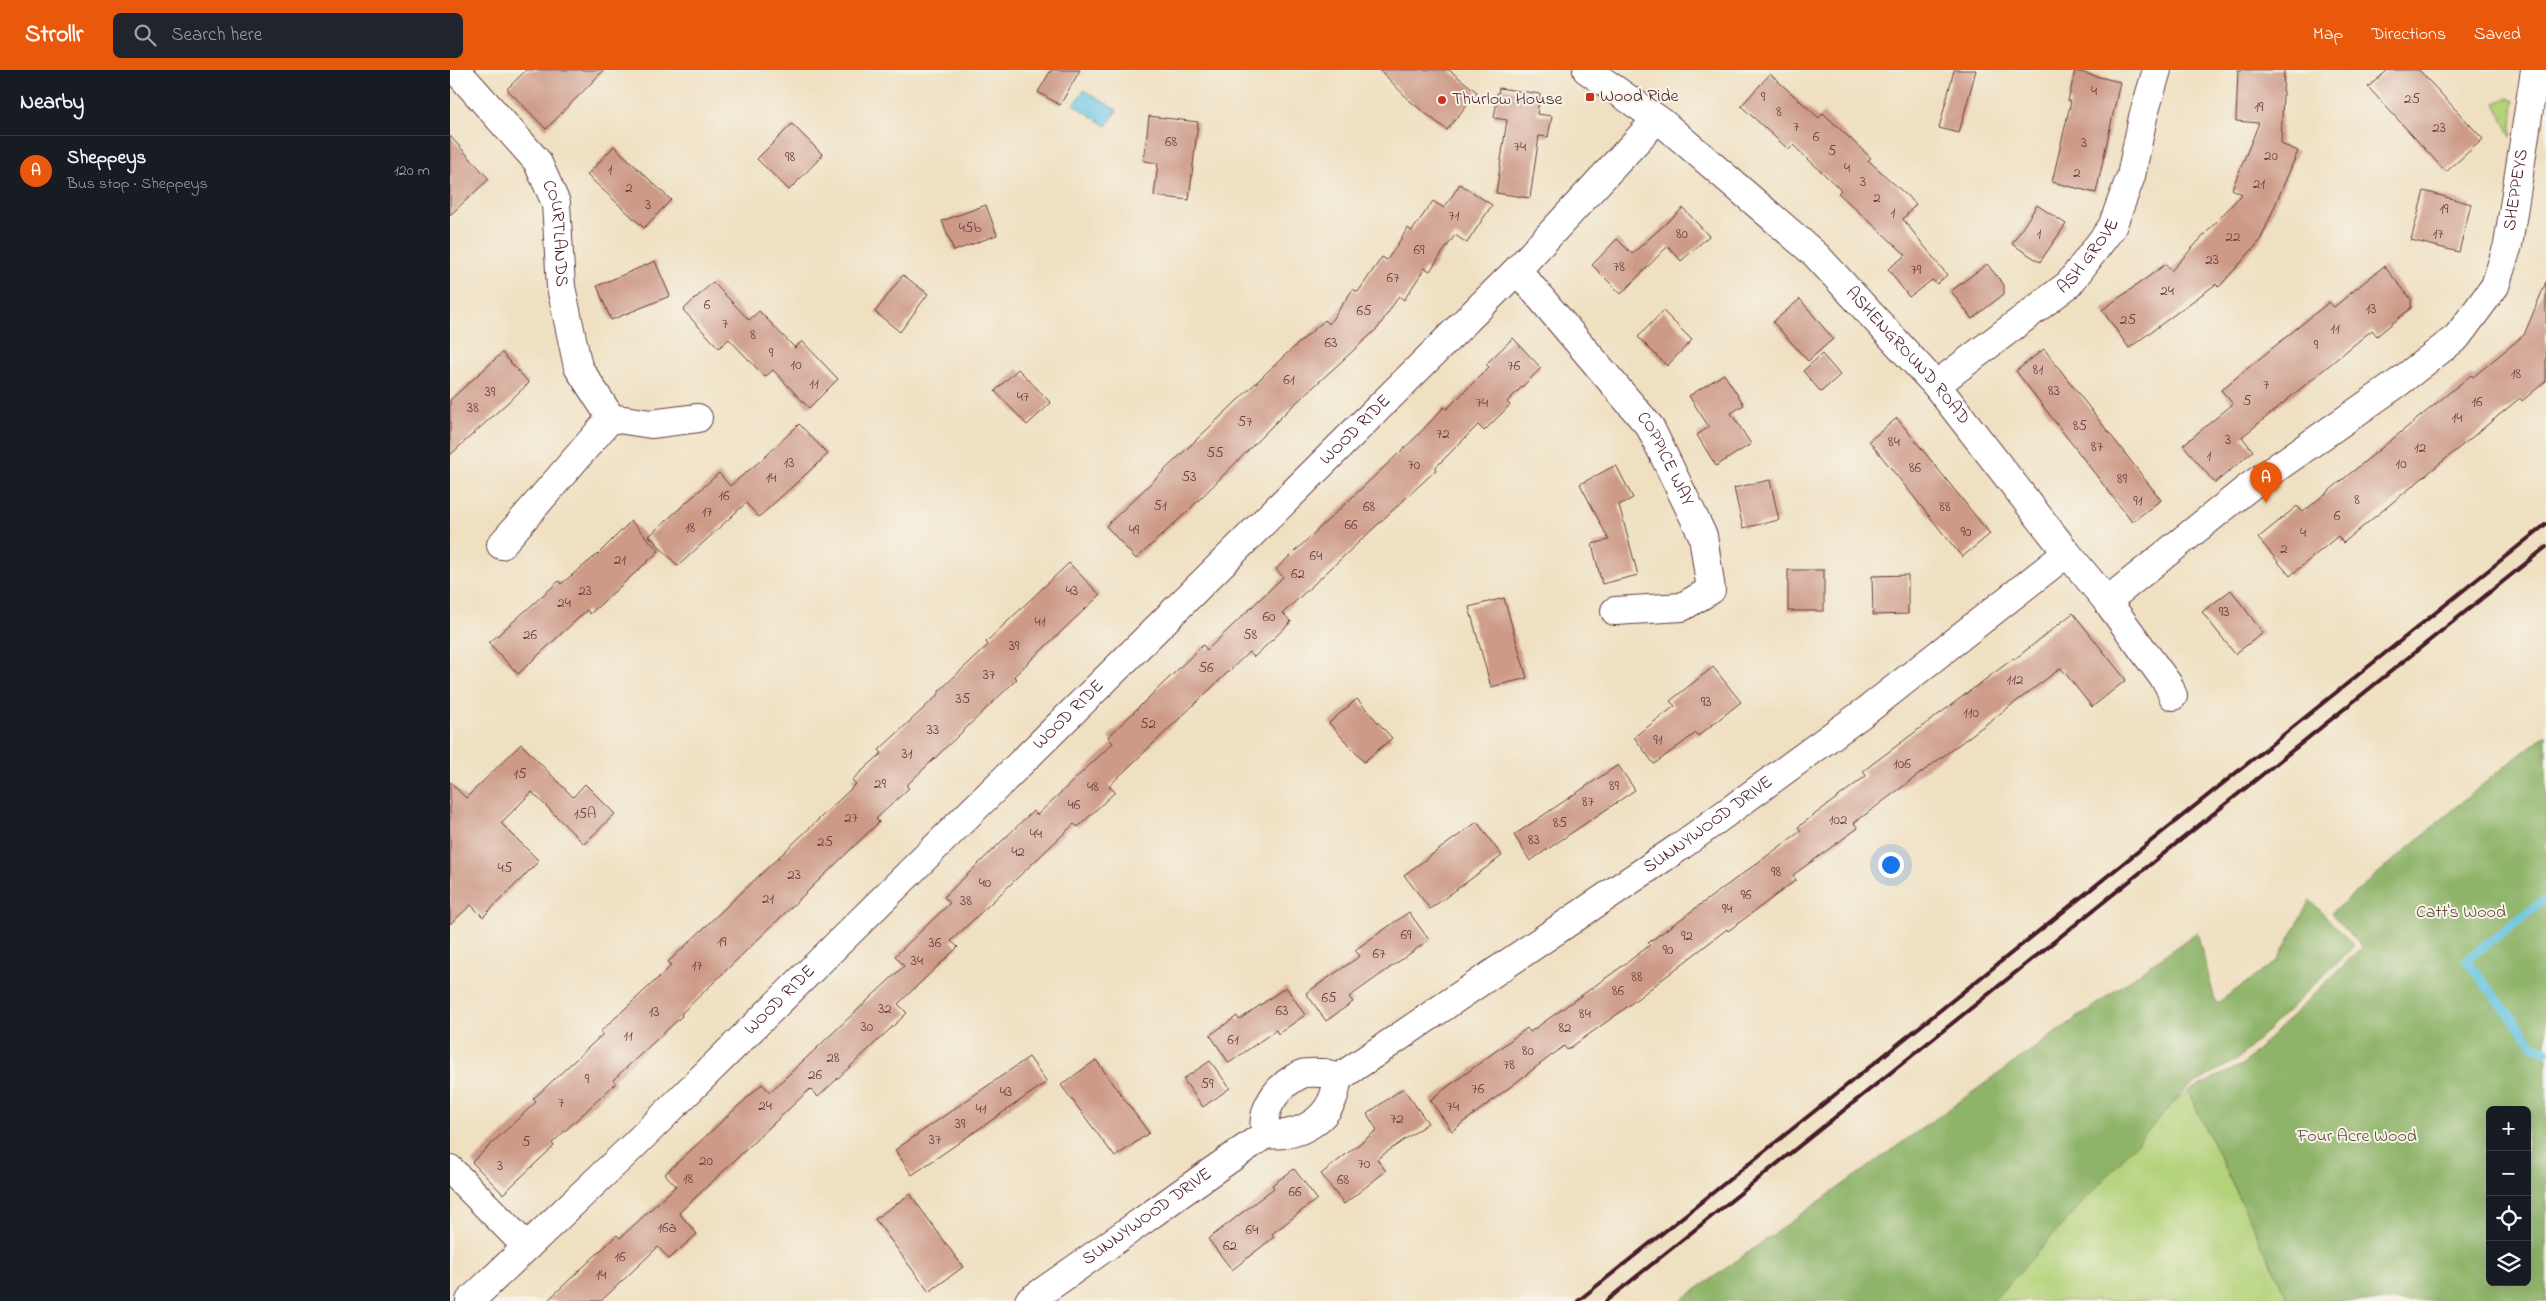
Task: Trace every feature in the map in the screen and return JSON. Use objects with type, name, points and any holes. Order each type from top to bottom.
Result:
[{"type":"street","name":"COURTLANDS","points":[[456,70],[538,161],[556,203],[561,286],[578,367],[611,418]]},
{"type":"street","name":"ASHENGROUND ROAD","points":[[1587,70],[1657,119],[1816,256],[1936,385],[2067,553],[2107,601],[2168,684],[2173,696]]},
{"type":"street","name":"ASH GROVE","points":[[1936,385],[2070,284],[2112,226],[2131,176],[2143,116],[2157,70]]},
{"type":"street","name":"SHEPPEYS","points":[[2107,601],[2249,487],[2398,383],[2457,336],[2495,286],[2508,245],[2535,70]]},
{"type":"street","name":"WOOD RIDE","points":[[470,1301],[927,856],[1517,270],[1657,119]]},
{"type":"street","name":"COPPICE WAY","points":[[1517,270],[1650,427],[1703,536],[1711,590],[1682,607],[1615,611]]},
{"type":"street","points":[[501,545],[611,418],[651,424],[698,418]]},
{"type":"street","name":"SUNNYWOOD DRIVE","points":[[1337,1078],[1681,846],[1870,708],[2067,553]]},
{"type":"street","points":[[1325,1073],[1337,1078],[1335,1095],[1315,1122],[1291,1134],[1266,1134],[1264,1119],[1272,1098],[1287,1084],[1303,1074],[1325,1073]]},
{"type":"street","name":"SUNNYWOOD DRIVE","points":[[1029,1301],[1114,1243],[1170,1199],[1266,1134]]},
{"type":"street","points":[[450,1169],[527,1247]]},
{"type":"green space","points":[[2508,98],[2514,101],[2511,137],[2495,103]]},
{"type":"green space","name":"Four Acre Wood","points":[[2546,734],[2546,1301],[2289,1301],[2188,1091],[2242,1065],[2362,947],[2331,913],[2494,775]]},
{"type":"green space","points":[[2310,900],[2354,946],[2238,1059],[2187,1088],[1993,1301],[1680,1301],[2197,932],[2216,1004],[2277,961]]},
{"type":"green space","points":[[2188,1091],[2289,1301],[1976,1301],[2130,1138]]},
{"type":"water","points":[[1084,90],[1117,110],[1107,126],[1074,105]]},
{"type":"building","points":[[526,70],[604,70],[546,129],[507,89]]},
{"type":"building","points":[[1051,70],[1080,70],[1060,105],[1038,92]]},
{"type":"building","name":"Thurlow House","points":[[1380,70],[1449,70],[1477,92],[1447,130],[1411,102]]},
{"type":"building","points":[[1954,70],[1976,70],[1959,133],[1939,128]]},
{"type":"building","points":[[2238,70],[2284,70],[2281,144],[2298,151],[2260,241],[2219,287],[2216,284],[2129,348],[2102,310],[2166,264],[2171,271],[2242,194],[2232,189],[2259,123],[2236,121]]},
{"type":"building","points":[[2388,70],[2419,70],[2483,139],[2446,172],[2368,87]]},
{"type":"building","points":[[2075,71],[2120,82],[2096,193],[2052,182],[2071,101],[2068,101]]},
{"type":"building","points":[[1770,74],[1819,118],[1823,113],[1871,158],[1868,160],[1916,204],[1903,219],[1947,275],[1937,284],[1932,280],[1909,297],[1888,269],[1906,255],[1838,193],[1841,190],[1793,145],[1789,150],[1741,106]]},
{"type":"building","points":[[1499,88],[1540,94],[1537,114],[1552,116],[1548,137],[1539,136],[1530,198],[1496,193],[1507,120],[1494,118]]},
{"type":"building","points":[[1149,116],[1198,122],[1189,200],[1154,196],[1158,163],[1144,161]]},
{"type":"building","points":[[792,124],[823,155],[789,190],[757,159]]},
{"type":"building","points":[[450,136],[489,179],[450,215]]},
{"type":"building","points":[[614,146],[671,200],[644,228],[587,175]]},
{"type":"building","points":[[1460,184],[1492,205],[1467,243],[1455,235],[1430,271],[1425,268],[1404,300],[1399,296],[1378,328],[1285,413],[1189,510],[1136,559],[1106,526],[1284,356],[1325,320],[1329,324],[1353,289],[1358,292],[1382,257],[1387,260],[1408,228],[1412,231],[1433,201],[1444,208]]},
{"type":"building","points":[[2424,191],[2471,204],[2459,252],[2411,240]]},
{"type":"building","points":[[986,205],[997,235],[954,251],[942,221]]},
{"type":"building","points":[[2037,205],[2066,224],[2040,262],[2012,244]]},
{"type":"building","points":[[1683,208],[1709,236],[1681,261],[1668,246],[1621,294],[1592,265],[1617,239],[1632,254]]},
{"type":"building","points":[[655,261],[670,296],[611,320],[597,286]]},
{"type":"building","points":[[1987,264],[2004,285],[2004,294],[1972,319],[1951,291]]},
{"type":"building","points":[[2384,266],[2411,299],[2411,308],[2377,336],[2372,330],[2242,437],[2253,451],[2215,483],[2183,445],[2233,404],[2221,390],[2329,302],[2334,307]]},
{"type":"building","points":[[903,275],[928,294],[900,332],[875,312]]},
{"type":"building","points":[[713,282],[749,320],[759,311],[795,348],[802,341],[838,379],[809,408],[773,370],[765,377],[729,339],[719,348],[683,310]]},
{"type":"building","points":[[2546,282],[2546,381],[2522,401],[2520,398],[2343,543],[2338,536],[2290,576],[2258,538],[2297,506],[2303,512],[2471,375],[2473,377],[2524,335]]},
{"type":"building","points":[[1800,299],[1833,339],[1808,361],[1773,322]]},
{"type":"building","points":[[1663,311],[1692,340],[1667,366],[1638,337]]},
{"type":"building","points":[[1513,338],[1541,368],[1507,402],[1510,405],[1484,431],[1478,425],[1435,468],[1436,470],[1283,613],[1291,622],[1254,657],[1249,652],[1109,786],[1115,792],[1078,827],[1074,824],[951,941],[958,947],[898,1004],[907,1013],[818,1097],[810,1089],[679,1213],[697,1234],[669,1259],[658,1247],[601,1301],[547,1301],[617,1235],[620,1238],[676,1186],[665,1174],[762,1084],[770,1092],[904,966],[895,956],[950,903],[944,897],[1033,811],[1037,815],[1113,743],[1108,737],[1203,645],[1207,650],[1283,577],[1276,569],[1416,437],[1444,407],[1447,409],[1489,367],[1486,364]]},
{"type":"building","points":[[2044,349],[2161,500],[2132,522],[2016,371]]},
{"type":"building","points":[[502,353],[529,383],[450,455],[450,400]]},
{"type":"building","points":[[1822,354],[1840,375],[1821,392],[1803,371]]},
{"type":"building","points":[[1018,369],[1051,403],[1027,425],[995,391]]},
{"type":"building","points":[[1724,374],[1744,405],[1731,413],[1751,444],[1716,466],[1697,435],[1709,427],[1689,396]]},
{"type":"building","points":[[1897,418],[1990,534],[1962,557],[1869,441]]},
{"type":"building","points":[[799,424],[828,454],[759,517],[746,503],[678,566],[649,536],[719,473],[730,486],[766,456]]},
{"type":"building","points":[[1616,465],[1633,498],[1619,505],[1638,575],[1602,584],[1592,544],[1609,540],[1580,484]]},
{"type":"building","points":[[1770,480],[1779,520],[1743,528],[1734,488]]},
{"type":"building","points":[[631,521],[659,551],[590,614],[587,610],[518,674],[489,643],[559,581],[561,584],[598,554]]},
{"type":"building","points":[[1069,563],[1100,595],[1014,676],[1017,679],[906,786],[909,788],[876,819],[879,822],[681,1014],[682,1016],[613,1080],[616,1083],[552,1143],[554,1146],[503,1194],[472,1162],[536,1102],[533,1099],[603,1034],[600,1032],[671,966],[668,962],[856,784],[852,780],[882,753],[879,750],[939,694],[939,691],[988,645],[986,642]]},
{"type":"building","points":[[1788,570],[1824,570],[1824,611],[1788,611]]},
{"type":"building","points":[[1908,575],[1908,614],[1873,615],[1872,576]]},
{"type":"building","points":[[2231,590],[2263,633],[2235,654],[2202,612]]},
{"type":"building","points":[[1504,598],[1527,678],[1491,687],[1469,607]]},
{"type":"building","points":[[2073,613],[2126,680],[2092,707],[2061,668],[1854,823],[1858,828],[1793,875],[1796,880],[1728,931],[1727,929],[1619,1013],[1567,1050],[1564,1046],[1452,1131],[1430,1100],[1527,1028],[1530,1032],[1617,970],[1650,945],[1648,943],[1801,831],[1798,827],[1866,776],[1863,771],[2015,659]]},
{"type":"building","points":[[1713,667],[1741,702],[1698,736],[1696,733],[1654,764],[1634,737],[1675,706],[1670,701]]},
{"type":"building","points":[[1357,699],[1392,738],[1364,762],[1329,723]]},
{"type":"building","points":[[521,744],[573,797],[585,784],[615,814],[584,844],[532,792],[501,823],[539,861],[483,917],[471,905],[450,924],[450,782],[466,798]]},
{"type":"building","points":[[1618,765],[1635,790],[1530,861],[1514,835]]},
{"type":"building","points":[[1477,822],[1502,856],[1430,909],[1404,875]]},
{"type":"building","points":[[1409,912],[1429,940],[1349,997],[1353,1002],[1326,1021],[1306,993],[1360,956],[1355,950]]},
{"type":"building","points":[[1286,987],[1305,1015],[1278,1034],[1276,1030],[1229,1063],[1210,1035],[1237,1016],[1239,1020]]},
{"type":"building","points":[[1029,1057],[1047,1082],[912,1175],[895,1150]]},
{"type":"building","points":[[1096,1060],[1149,1133],[1115,1157],[1061,1085]]},
{"type":"building","points":[[1210,1061],[1230,1088],[1203,1107],[1183,1079]]},
{"type":"building","points":[[1403,1088],[1428,1123],[1377,1159],[1386,1171],[1344,1204],[1321,1174],[1377,1130],[1367,1114]]},
{"type":"building","points":[[1294,1169],[1317,1199],[1272,1234],[1274,1237],[1232,1270],[1208,1239],[1274,1188],[1272,1185]]},
{"type":"building","points":[[910,1194],[963,1267],[929,1292],[875,1219]]},
{"type":"waterway","points":[[2546,899],[2466,960],[2535,1047],[2546,1051]]},
{"type":"railway","points":[[1578,1301],[2546,524]]},
{"type":"railway","points":[[1606,1301],[2546,547]]},
{"type":"place","name":"Wood Ride","points":[[1590,97]]},
{"type":"place","name":"Thurlow House","points":[[1442,100]]},
{"type":"place","name":"Sheppeys","points":[[2266,503]]},
{"type":"park label","name":"Catt's Wood","points":[[2461,913]]}]
